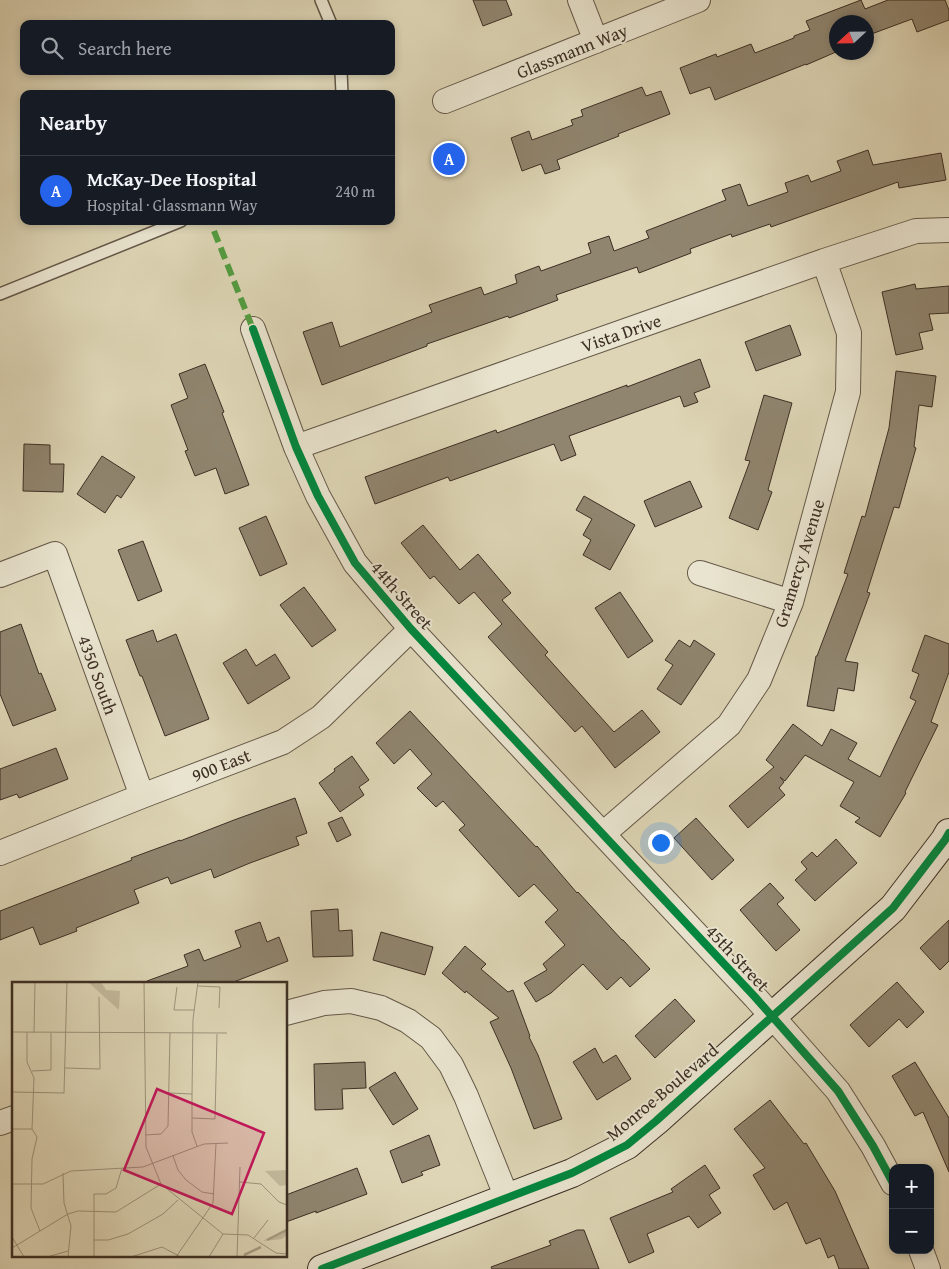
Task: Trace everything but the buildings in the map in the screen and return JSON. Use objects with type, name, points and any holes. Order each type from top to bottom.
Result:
[{"type":"street","points":[[580,0],[596,41]]},
{"type":"street","name":"Glassmann Way","points":[[445,101],[698,0]]},
{"type":"street","name":"Vista Drive","points":[[296,447],[824,261],[916,231],[949,230]]},
{"type":"street","name":"Gramercy Avenue","points":[[603,834],[729,725],[759,680],[791,602],[848,392],[849,333],[824,261]]},
{"type":"street","name":"44th Street","points":[[253,329],[296,447],[318,496],[354,564],[411,629],[603,834]]},
{"type":"street","name":"4350 South","points":[[0,575],[55,554],[142,796]]},
{"type":"street","points":[[700,573],[791,602]]},
{"type":"street","name":"900 East","points":[[0,854],[142,796],[283,742],[322,717],[411,629]]},
{"type":"street","name":"45th Street","points":[[603,834],[772,1016],[838,1091],[873,1146],[889,1176]]},
{"type":"street","name":"Monroe Boulevard","points":[[322,1269],[572,1173],[627,1145],[893,908],[948,839]]},
{"type":"street","points":[[288,1012],[324,1003],[350,1001],[382,1008],[408,1021],[431,1038],[451,1065],[466,1096],[507,1198]]},
{"type":"street","points":[[0,1123],[12,1119]]},
{"type":"street","points":[[922,1254],[928,1269]]},
{"type":"lane","points":[[321,0],[329,20]]},
{"type":"lane","points":[[341,75],[342,90]]},
{"type":"lane","points":[[0,294],[171,225]]},
{"type":"marked path","points":[[214,231],[253,329]]},
{"type":"cycle path","points":[[253,329],[296,447],[318,496],[355,563],[411,629],[755,997],[838,1091],[873,1146],[889,1176]]},
{"type":"cycle path","points":[[322,1269],[572,1173],[627,1145],[893,908],[949,833]]},
{"type":"place","name":"McKay-Dee Hospital","points":[[449,159]]}]
